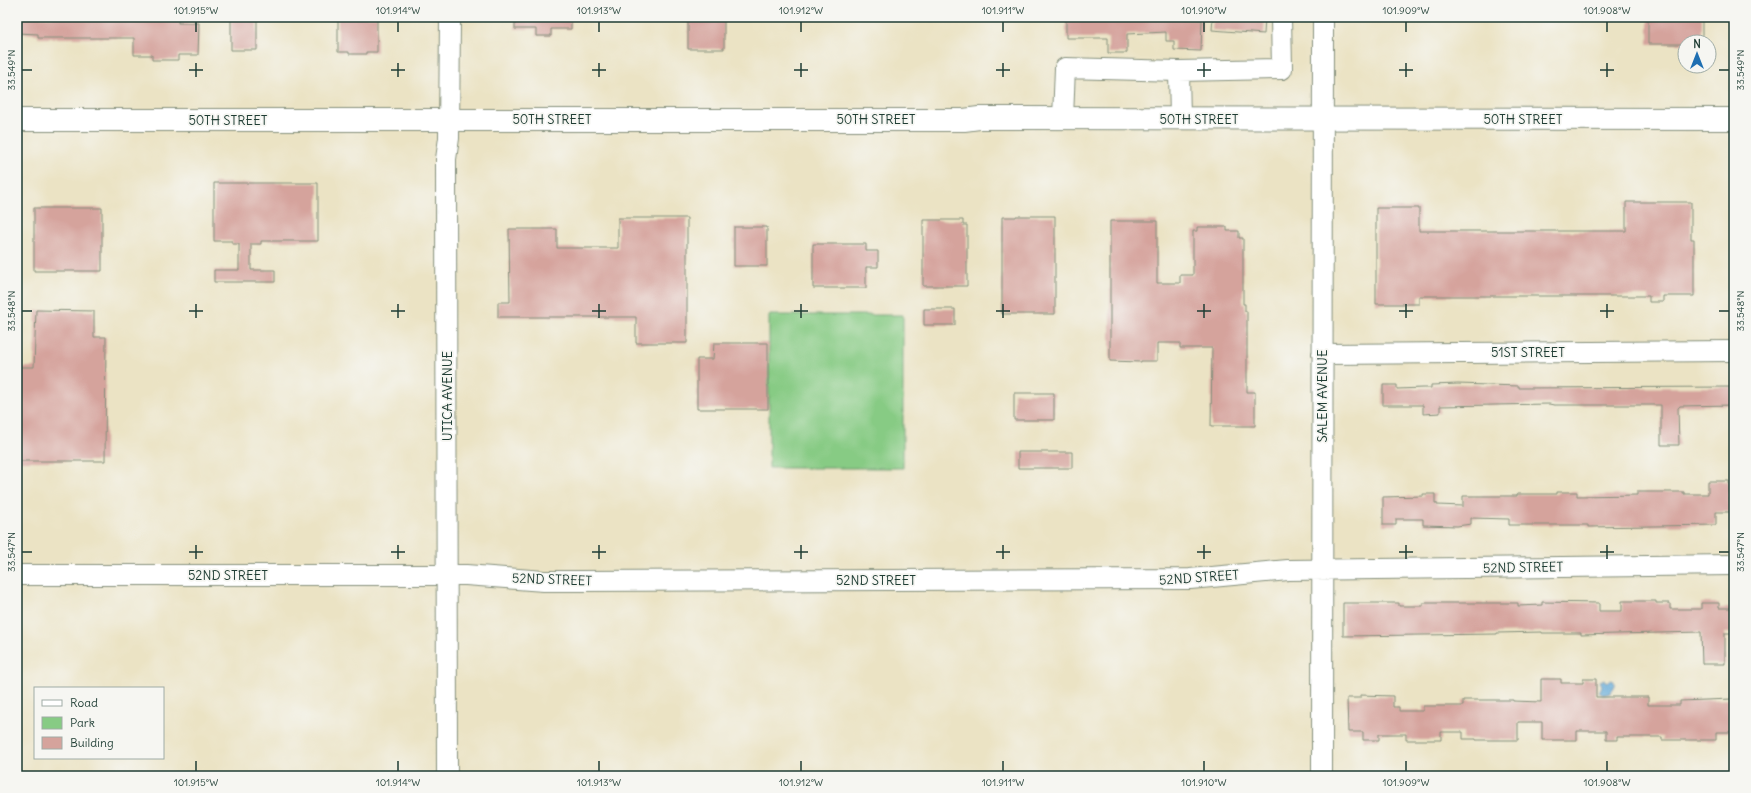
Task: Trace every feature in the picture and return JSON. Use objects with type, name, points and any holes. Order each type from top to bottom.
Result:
[{"type":"main road","name":"50TH STREET","points":[[17,120],[964,120],[979,118],[1734,119]]},
{"type":"street","name":"UTICA AVENUE","points":[[447,776],[446,158],[449,138],[450,17]]},
{"type":"street","points":[[1064,118],[1065,68],[1179,71],[1282,69],[1281,17]]},
{"type":"street","name":"SALEM AVENUE","points":[[1322,776],[1323,17]]},
{"type":"street","points":[[1179,71],[1180,119]]},
{"type":"street","name":"51ST STREET","points":[[1322,354],[1734,351]]},
{"type":"street","name":"52ND STREET","points":[[17,576],[447,575],[576,581],[1190,579],[1288,570],[1322,569],[1734,564]]},
{"type":"green space","points":[[769,315],[903,315],[903,468],[769,468]]},
{"type":"water","points":[[1605,679],[1607,682],[1612,680],[1615,685],[1611,693],[1603,695],[1599,692],[1602,686],[1600,681]]},
{"type":"building","points":[[17,17],[132,17],[132,19],[178,19],[178,23],[199,23],[198,55],[178,55],[178,60],[152,60],[152,55],[134,55],[134,38],[38,38],[38,34],[17,33]]},
{"type":"building","points":[[231,17],[257,17],[257,50],[231,50]]},
{"type":"building","points":[[338,17],[377,17],[377,52],[366,52],[366,54],[349,54],[349,52],[338,52]]},
{"type":"building","points":[[515,17],[571,17],[571,29],[551,29],[551,36],[536,36],[536,29],[515,29]]},
{"type":"building","points":[[688,17],[724,17],[724,49],[688,49]]},
{"type":"building","points":[[1066,17],[1181,17],[1181,19],[1202,20],[1201,51],[1174,50],[1174,41],[1166,41],[1166,32],[1127,34],[1127,53],[1108,53],[1108,38],[1066,38]]},
{"type":"building","points":[[1213,17],[1265,17],[1264,34],[1212,30]]},
{"type":"building","points":[[1648,17],[1702,17],[1702,34],[1677,34],[1677,44],[1648,44]]},
{"type":"building","points":[[214,183],[318,183],[318,241],[261,241],[261,244],[251,244],[251,270],[275,270],[275,282],[214,282],[214,270],[239,270],[239,244],[232,244],[232,241],[214,241]]},
{"type":"building","points":[[1626,202],[1691,202],[1691,239],[1694,239],[1694,296],[1663,296],[1663,302],[1649,302],[1649,296],[1419,296],[1419,304],[1376,304],[1376,208],[1419,208],[1419,231],[1626,231]]},
{"type":"building","points":[[34,208],[102,208],[102,271],[34,271]]},
{"type":"building","points":[[1055,216],[1055,314],[1002,314],[1002,217]]},
{"type":"building","points":[[618,218],[687,218],[687,343],[636,343],[636,317],[498,317],[498,302],[510,302],[509,229],[557,229],[557,248],[618,248]]},
{"type":"building","points":[[923,220],[963,220],[963,225],[967,225],[967,286],[923,286]]},
{"type":"building","points":[[1110,221],[1157,221],[1157,283],[1180,283],[1180,275],[1193,275],[1193,231],[1197,231],[1197,227],[1227,227],[1227,231],[1239,231],[1239,238],[1243,238],[1243,304],[1245,304],[1245,311],[1247,311],[1247,392],[1255,392],[1255,426],[1211,426],[1212,348],[1180,348],[1180,343],[1157,343],[1157,361],[1110,361]]},
{"type":"building","points":[[734,227],[767,227],[767,266],[734,266]]},
{"type":"building","points":[[813,244],[866,244],[866,251],[878,251],[878,267],[866,267],[866,288],[813,288]]},
{"type":"building","points":[[924,309],[955,309],[955,325],[924,325]]},
{"type":"building","points":[[36,310],[94,311],[94,337],[106,337],[105,461],[17,461],[17,367],[34,367]]},
{"type":"building","points":[[714,343],[768,343],[768,409],[697,409],[697,359],[713,359]]},
{"type":"building","points":[[1458,384],[1519,386],[1519,388],[1733,387],[1733,405],[1680,406],[1678,408],[1679,445],[1661,445],[1661,405],[1549,404],[1440,406],[1440,413],[1423,414],[1423,405],[1383,405],[1383,385],[1397,385],[1397,389],[1431,388],[1431,385]]},
{"type":"building","points":[[1014,393],[1054,393],[1054,420],[1014,420]]},
{"type":"building","points":[[1018,452],[1072,452],[1072,468],[1018,468]]},
{"type":"building","points":[[1708,481],[1729,481],[1730,512],[1716,512],[1716,525],[1588,527],[1588,525],[1509,525],[1509,519],[1471,518],[1471,524],[1457,526],[1423,525],[1423,519],[1396,519],[1396,525],[1383,525],[1383,497],[1423,496],[1423,494],[1435,494],[1435,503],[1437,503],[1437,505],[1463,506],[1463,496],[1517,496],[1517,494],[1557,494],[1557,492],[1577,492],[1577,496],[1637,495],[1637,492],[1684,492],[1684,494],[1708,494]]},
{"type":"building","points":[[1622,601],[1656,601],[1656,603],[1670,603],[1670,609],[1701,609],[1701,603],[1719,603],[1719,608],[1734,608],[1734,633],[1725,633],[1725,664],[1702,664],[1701,632],[1581,635],[1581,633],[1542,632],[1343,636],[1343,603],[1399,603],[1399,606],[1423,606],[1423,603],[1518,603],[1518,606],[1542,605],[1542,602],[1599,603],[1599,611],[1622,611]]},
{"type":"building","points":[[1541,679],[1561,679],[1561,683],[1583,683],[1583,679],[1596,679],[1596,697],[1648,697],[1648,705],[1680,705],[1680,701],[1732,699],[1732,732],[1716,732],[1716,740],[1662,740],[1662,737],[1617,737],[1617,740],[1606,740],[1606,731],[1577,731],[1577,740],[1542,740],[1542,722],[1518,722],[1518,740],[1463,739],[1463,732],[1441,732],[1441,740],[1406,740],[1406,734],[1379,734],[1379,740],[1363,740],[1363,732],[1348,732],[1347,698],[1360,698],[1360,695],[1393,696],[1393,707],[1399,707],[1399,711],[1423,711],[1423,706],[1463,706],[1463,700],[1513,700],[1541,702]]}]
